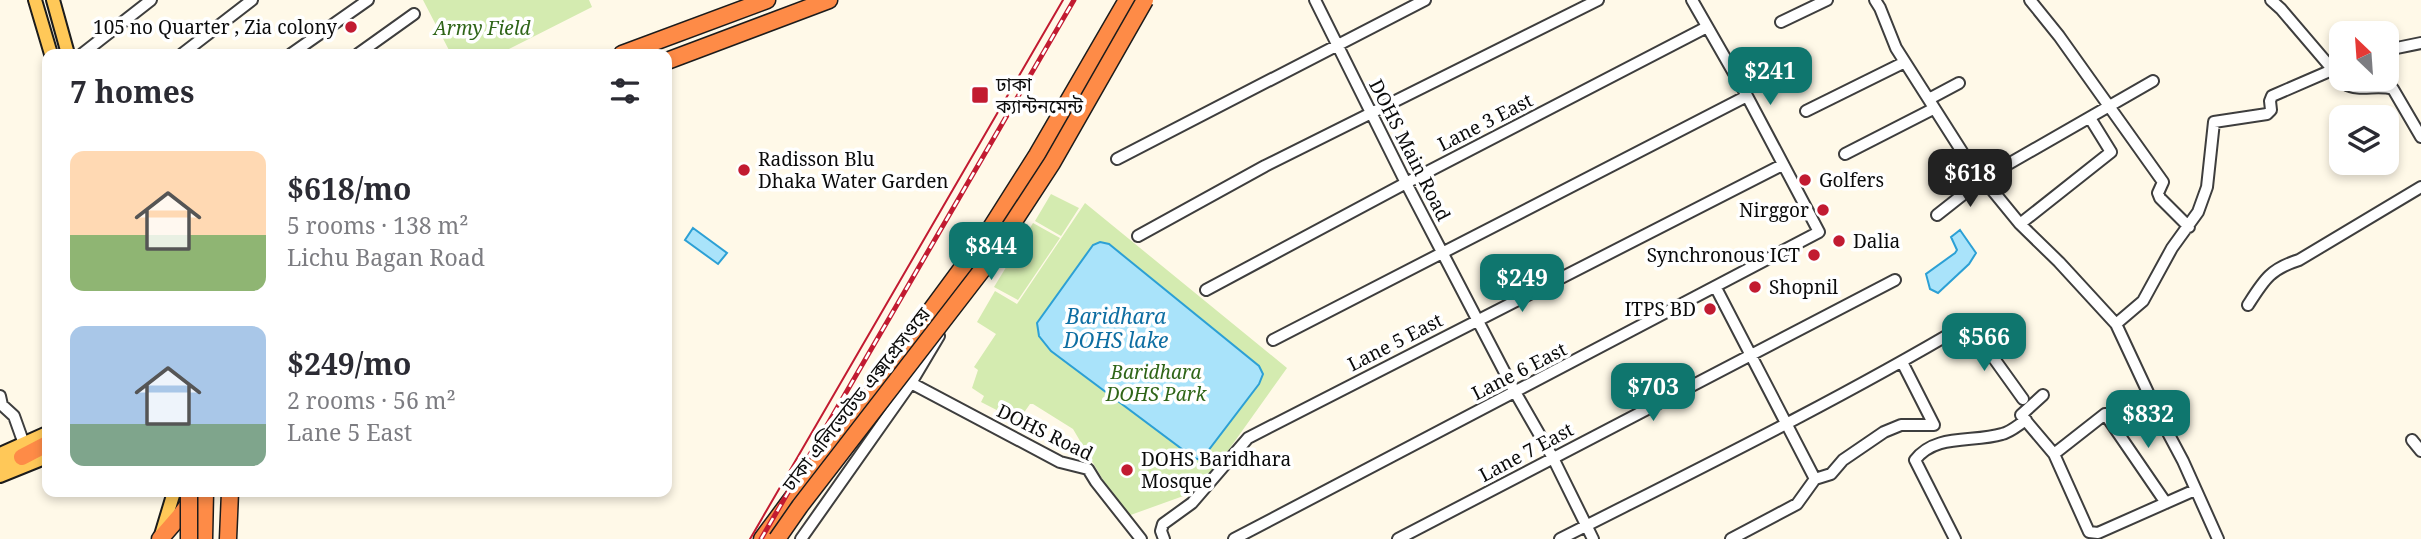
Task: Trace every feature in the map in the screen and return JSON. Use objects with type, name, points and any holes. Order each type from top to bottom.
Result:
[{"type":"highway","points":[[635,49],[767,0]]},
{"type":"highway","points":[[774,0],[780,19]]},
{"type":"highway","points":[[672,59],[829,0]]},
{"type":"highway","name":"ঢাকা এলিভেটেড এক্সপ্রেসওয়ে","points":[[762,539],[985,237],[1037,155],[1127,0]]},
{"type":"highway","name":"ঢাকা এলিভেটেড এক্সপ্রেসওয়ে","points":[[778,539],[800,506],[982,270],[1052,163],[1145,0]]},
{"type":"highway","points":[[23,451],[42,447]]},
{"type":"highway","points":[[189,497],[189,539]]},
{"type":"highway","points":[[160,539],[193,497]]},
{"type":"highway","points":[[204,539],[205,497]]},
{"type":"highway","points":[[228,539],[230,497]]},
{"type":"main road","points":[[35,0],[50,49]]},
{"type":"main road","points":[[53,0],[67,49]]},
{"type":"main road","points":[[0,466],[42,437]]},
{"type":"main road","points":[[0,454],[23,451]]},
{"type":"main road","points":[[0,476],[42,459]]},
{"type":"main road","points":[[0,483],[42,468]]},
{"type":"main road","points":[[160,539],[173,497]]},
{"type":"street","points":[[88,49],[151,0]]},
{"type":"street","points":[[188,49],[252,0]]},
{"type":"street","points":[[298,49],[368,0]]},
{"type":"street","points":[[801,539],[911,383],[1145,0]]},
{"type":"street","name":"DOHS Main Road","points":[[1315,0],[1406,183],[1515,392],[1553,458],[1593,539]]},
{"type":"street","points":[[1116,159],[1426,0]]},
{"type":"street","points":[[1138,236],[1265,166],[1598,0]]},
{"type":"street","points":[[1692,0],[1747,96],[1782,165]]},
{"type":"street","points":[[1781,22],[1826,0]]},
{"type":"street","points":[[1875,0],[1896,48],[1966,158],[2020,224],[2116,324],[2218,539]]},
{"type":"street","points":[[2029,0],[2059,36],[2163,182],[2158,193],[2160,198],[2189,226]]},
{"type":"street","points":[[2270,0],[2329,65]]},
{"type":"street","points":[[365,49],[414,13]]},
{"type":"street","name":"Lane 3 East","points":[[1206,290],[1707,27]]},
{"type":"street","points":[[2399,48],[2421,43]]},
{"type":"street","points":[[1806,111],[1905,62]]},
{"type":"street","points":[[2116,324],[2143,301],[2172,248],[2199,212],[2207,187],[2214,122],[2267,114],[2271,110],[2272,96],[2329,67]]},
{"type":"street","points":[[1937,215],[1984,178],[2153,81]]},
{"type":"street","points":[[1845,154],[1931,104],[1959,83]]},
{"type":"street","points":[[2394,91],[2421,137]]},
{"type":"street","points":[[1273,340],[1747,96]]},
{"type":"street","points":[[2020,224],[2111,152],[2090,118]]},
{"type":"street","name":"Lane 6 East","points":[[1234,539],[1819,232],[1782,165]]},
{"type":"street","name":"Lane 5 East","points":[[1164,539],[1161,531],[1163,524],[1192,503],[1248,438],[1782,165]]},
{"type":"street","points":[[2248,305],[2265,278],[2280,266],[2299,260],[2421,187]]},
{"type":"street","name":"Lane 7 East","points":[[1398,539],[1895,280]]},
{"type":"street","points":[[1716,288],[1815,479]]},
{"type":"street","points":[[1560,539],[1787,424],[1968,325],[2023,399]]},
{"type":"street","points":[[1731,539],[1797,504],[1815,479],[1831,474],[1843,460],[1884,432],[1901,425],[1934,425],[1902,362]]},
{"type":"street","name":"DOHS Road","points":[[911,383],[1059,462],[1088,469],[1140,539]]},
{"type":"street","points":[[2043,395],[2021,415],[2054,454],[2089,532],[2098,533],[2195,491]]},
{"type":"street","points":[[0,396],[2,405],[14,416],[23,451]]},
{"type":"street","points":[[2054,454],[2105,414],[2159,416]]},
{"type":"street","points":[[2105,414],[2166,503]]},
{"type":"street","points":[[1955,539],[1915,460],[1920,454],[1946,441],[1999,435],[2025,420]]},
{"type":"street","points":[[2412,440],[2421,451]]},
{"type":"green space","name":"Army Field","points":[[423,0],[589,0],[592,7],[509,49],[448,49]]},
{"type":"green space","points":[[1051,194],[1079,208],[1061,236],[1035,221]]},
{"type":"green space","name":"Baridhara DOHS Park","points":[[1085,203],[1287,368],[1200,490],[1125,517],[1073,429],[1033,404],[1030,404],[1018,421],[981,402],[984,396],[972,388],[978,370],[974,367],[996,334],[977,322],[995,291],[1017,304]]},
{"type":"green space","points":[[1033,223],[1060,238],[1018,300],[994,287]]},
{"type":"water","points":[[693,228],[727,253],[718,264],[685,240]]},
{"type":"water","points":[[1960,230],[1976,253],[1969,264],[1938,293],[1930,289],[1926,274],[1955,253],[1957,250],[1951,237]]},
{"type":"water","name":"Baridhara DOHS lake","points":[[1100,242],[1109,244],[1259,366],[1263,374],[1259,384],[1201,460],[1194,458],[1051,351],[1039,336],[1037,323],[1093,245]]},
{"type":"tram line","points":[[750,539],[1063,0]]},
{"type":"railway","points":[[761,539],[1074,0]]},
{"type":"place","name":"105 no Quarter , Zia colony","points":[[351,27]]},
{"type":"place","name":"ঢাকা ক্যান্টনমেন্ট","points":[[980,95]]},
{"type":"place","name":"Radisson Blu Dhaka Water Garden","points":[[744,170]]},
{"type":"place","name":"Golfers","points":[[1805,180]]},
{"type":"place","name":"Nirggor","points":[[1823,210]]},
{"type":"place","name":"Dalia","points":[[1839,241]]},
{"type":"place","name":"Synchronous ICT","points":[[1814,255]]},
{"type":"place","name":"Shopnil","points":[[1755,287]]},
{"type":"place","name":"ITPS BD","points":[[1710,309]]},
{"type":"place","name":"DOHS Baridhara Mosque","points":[[1127,470]]}]
